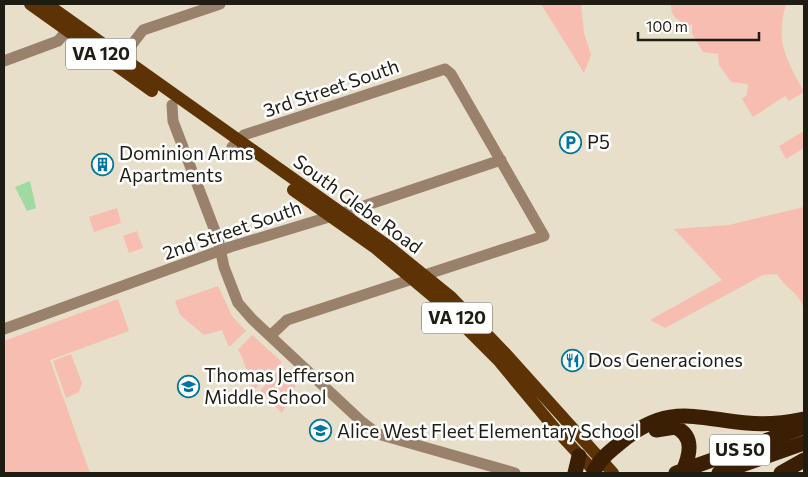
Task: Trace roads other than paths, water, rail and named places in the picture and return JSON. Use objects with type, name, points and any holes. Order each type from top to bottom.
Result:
[{"type":"highway","points":[[602,469],[638,430],[670,417],[697,415],[746,423],[767,424],[804,419]]},
{"type":"highway","points":[[602,469],[641,438],[659,429],[672,427],[682,431],[689,440],[689,456],[680,472]]},
{"type":"highway","name":"US 50","points":[[680,472],[804,427]]},
{"type":"highway","name":"US 50","points":[[719,473],[804,442]]},
{"type":"highway","points":[[575,473],[579,456]]},
{"type":"highway","points":[[782,473],[804,460]]},
{"type":"main road","name":"South Glebe Road","points":[[30,4],[71,27],[336,215],[420,278],[452,297],[552,415],[602,469]]},
{"type":"main road","name":"South Glebe Road","points":[[47,4],[71,27]]},
{"type":"main road","name":"South Glebe Road","points":[[119,61],[172,105],[235,143]]},
{"type":"main road","name":"South Glebe Road","points":[[552,415],[579,456],[602,469]]},
{"type":"street","points":[[119,61],[143,30],[220,4]]},
{"type":"street","points":[[4,61],[58,41],[71,27]]},
{"type":"street","name":"3rd Street South","points":[[235,143],[244,135],[445,69],[451,74],[501,160]]},
{"type":"street","points":[[172,105],[173,121],[218,239],[224,267],[238,303],[270,336],[361,421],[378,434],[513,472]]},
{"type":"street","points":[[270,336],[287,320],[544,236],[501,160]]},
{"type":"street","name":"2nd Street South","points":[[4,329],[221,250],[336,215],[501,160]]},
{"type":"place","name":"P5","points":[[571,142]]},
{"type":"place","name":"Dominion Arms Apartments","points":[[103,164]]},
{"type":"place","name":"Dos Generaciones","points":[[572,360]]},
{"type":"place","name":"Thomas Jefferson Middle School","points":[[188,386]]},
{"type":"place","name":"Alice West Fleet Elementary School","points":[[321,431]]}]
